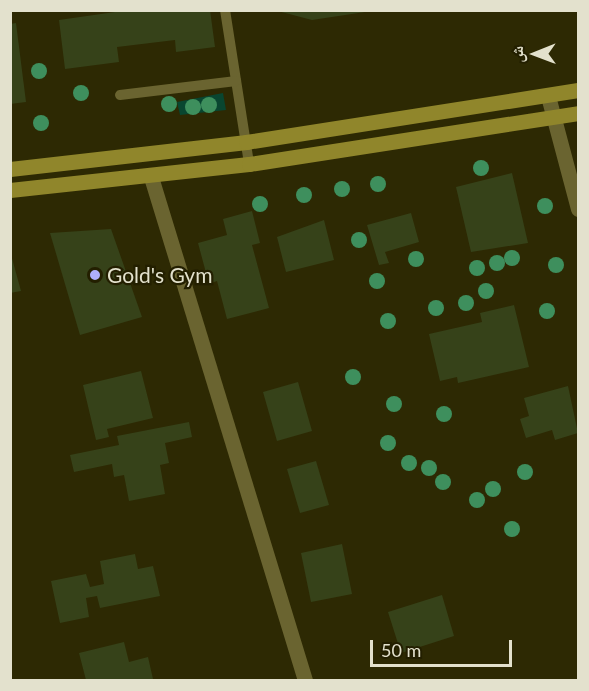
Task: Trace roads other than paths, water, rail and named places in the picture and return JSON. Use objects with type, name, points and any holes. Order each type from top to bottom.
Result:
[{"type":"main road","points":[[10,170],[246,142],[579,90]]},
{"type":"main road","points":[[10,190],[151,177],[249,164],[579,113]]},
{"type":"street","points":[[548,96],[579,209]]},
{"type":"street","points":[[151,177],[305,681]]},
{"type":"lane","points":[[225,10],[249,164]]},
{"type":"lane","points":[[120,95],[236,81]]},
{"type":"place","name":"Gold's Gym","points":[[95,275]]}]
